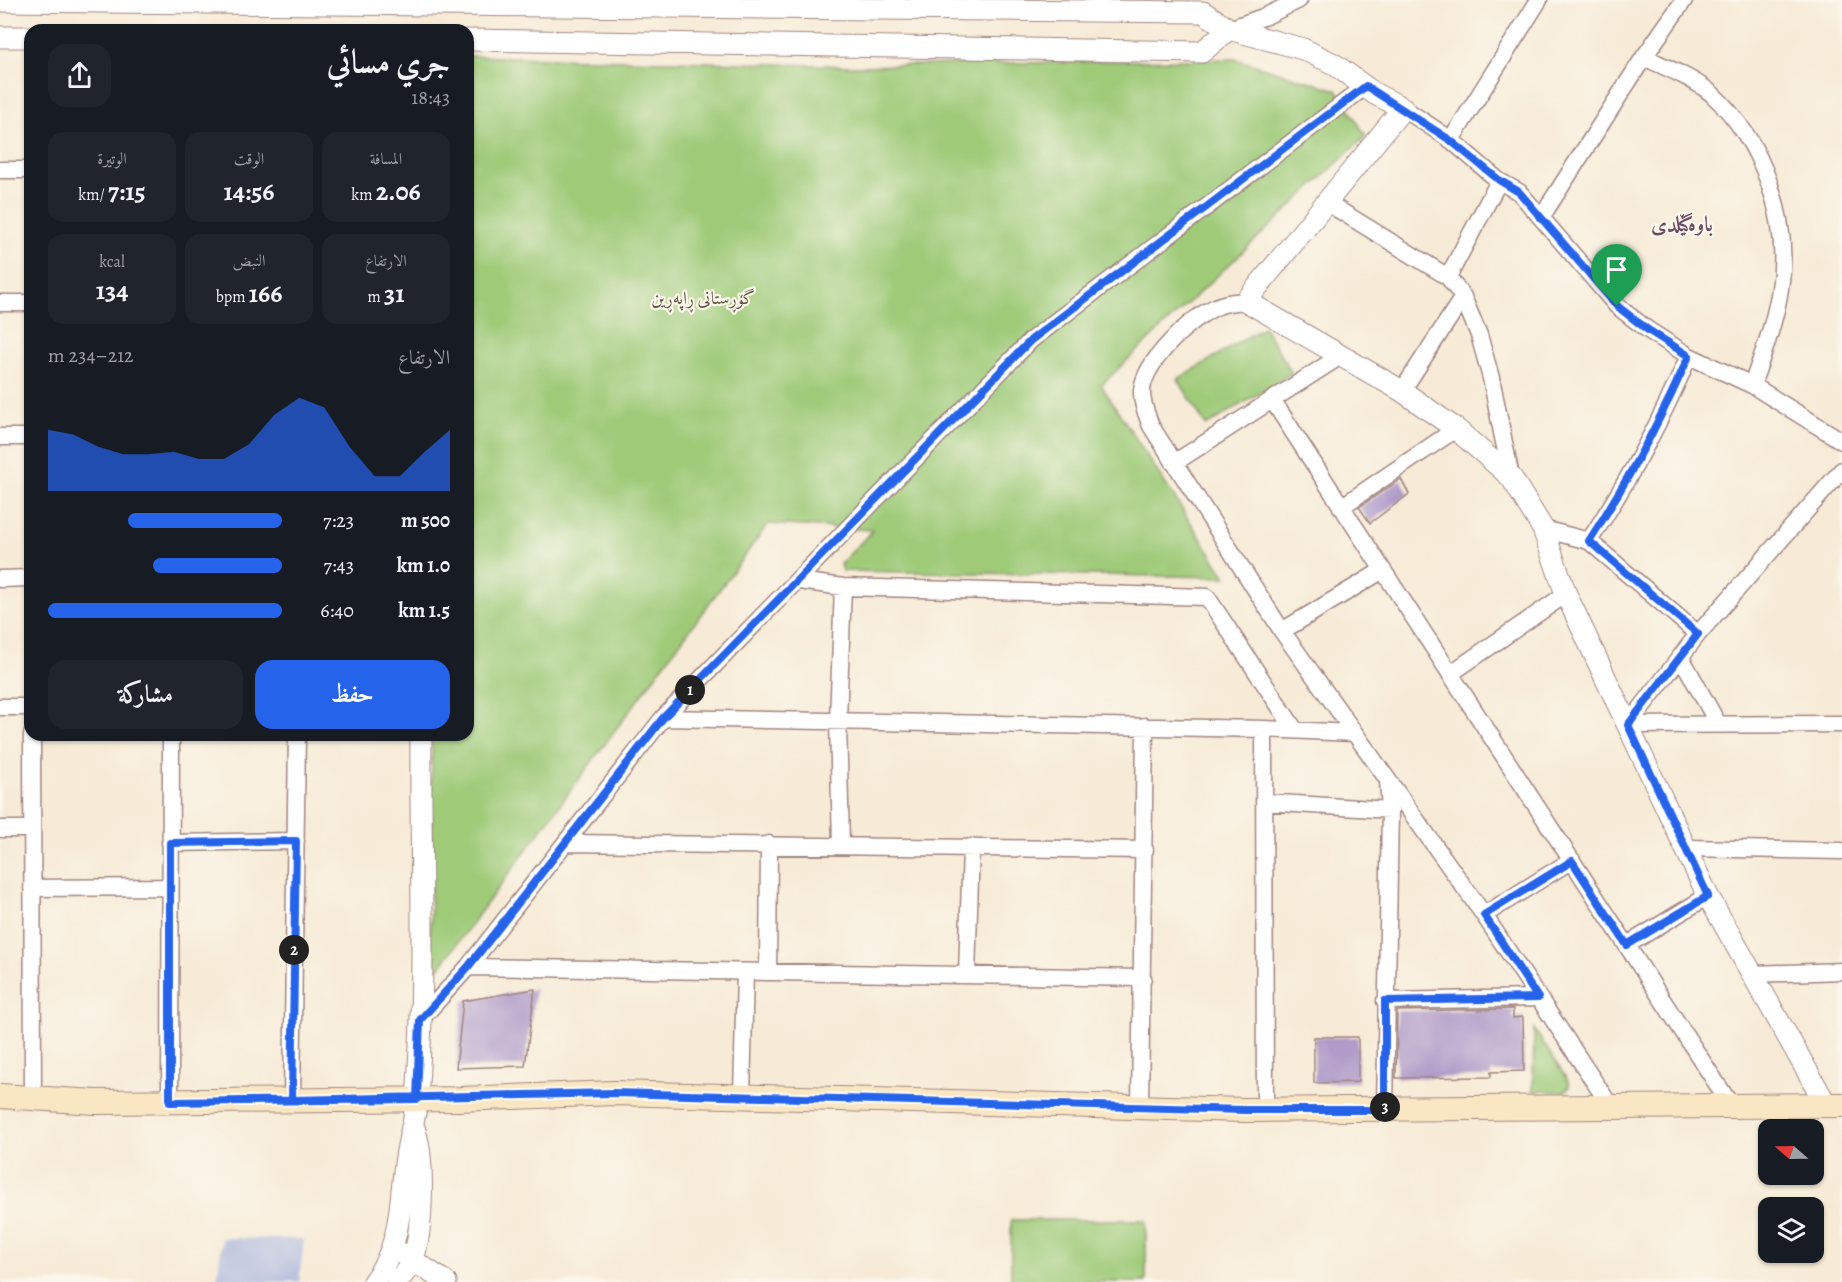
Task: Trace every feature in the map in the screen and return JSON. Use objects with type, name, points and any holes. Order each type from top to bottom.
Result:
[{"type":"main road","points":[[0,1096],[95,1102],[170,1102],[417,1099],[614,1093],[1265,1110],[1730,1104],[1835,1105]]},
{"type":"street","points":[[474,40],[1202,52],[1229,29],[1266,16],[1299,0]]},
{"type":"street","points":[[1450,140],[1539,0]]},
{"type":"street","points":[[1542,216],[1644,57],[1684,0]]},
{"type":"street","points":[[0,1],[553,5],[623,3],[1203,12],[1229,29],[1303,49],[1334,64],[1403,108],[1450,140],[1499,180],[1519,192],[1617,306],[1648,330],[1689,356],[1752,385],[1842,441]]},
{"type":"street","points":[[553,5],[555,41]]},
{"type":"street","points":[[0,37],[24,37]]},
{"type":"street","points":[[1644,57],[1683,75],[1711,93],[1733,118],[1754,150],[1769,184],[1779,217],[1782,256],[1780,288],[1774,318],[1752,385]]},
{"type":"street","points":[[420,1020],[468,967],[663,718],[799,581],[1031,340],[1366,86]]},
{"type":"street","points":[[1246,301],[1403,108]]},
{"type":"street","points":[[0,170],[24,170]]},
{"type":"street","points":[[1448,277],[1499,180]]},
{"type":"street","points":[[1326,202],[1448,277],[1463,297],[1479,335],[1491,378],[1510,477]]},
{"type":"street","points":[[1401,391],[1463,297]]},
{"type":"street","points":[[1611,1107],[1484,915],[1282,631],[1151,426],[1142,391],[1146,375],[1155,359],[1168,345],[1204,314],[1218,306],[1246,301],[1342,355],[1401,391],[1456,429],[1510,477],[1543,529],[1566,594],[1708,896],[1753,974],[1835,1105]]},
{"type":"street","points":[[0,303],[24,303]]},
{"type":"street","points":[[1174,463],[1342,355]]},
{"type":"street","points":[[1589,541],[1630,479],[1652,438],[1689,356]]},
{"type":"street","points":[[1273,401],[1730,1104]]},
{"type":"street","points":[[1341,507],[1456,429]]},
{"type":"street","points":[[0,437],[24,437]]},
{"type":"street","points":[[1628,725],[1698,634],[1842,470]]},
{"type":"street","points":[[1543,529],[1589,541],[1698,634]]},
{"type":"street","points":[[1282,631],[1383,570]]},
{"type":"street","points":[[0,579],[24,578]]},
{"type":"street","points":[[799,581],[843,587],[1207,597],[1295,730]]},
{"type":"street","points":[[841,845],[838,721],[843,587]]},
{"type":"street","points":[[1450,674],[1566,594]]},
{"type":"street","points":[[1681,657],[1718,724]]},
{"type":"street","points":[[0,707],[24,707]]},
{"type":"street","points":[[663,718],[1145,726],[1354,733]]},
{"type":"street","points":[[1628,725],[1842,724]]},
{"type":"street","points":[[1140,1107],[1145,726]]},
{"type":"street","points":[[1264,729],[1265,1110]]},
{"type":"street","points":[[32,741],[33,1098]]},
{"type":"street","points":[[170,1102],[171,741]]},
{"type":"street","points":[[292,1100],[297,741]]},
{"type":"street","points":[[373,1282],[394,1248],[406,1154],[414,1127],[417,1099],[420,1020],[421,741]]},
{"type":"street","points":[[1385,1110],[1385,1001],[1390,810],[1388,779]]},
{"type":"street","points":[[1264,802],[1390,810]]},
{"type":"street","points":[[0,829],[32,829]]},
{"type":"street","points":[[170,843],[296,841]]},
{"type":"street","points":[[565,843],[1145,849]]},
{"type":"street","points":[[768,972],[769,844]]},
{"type":"street","points":[[967,975],[971,847]]},
{"type":"street","points":[[1685,848],[1842,851]]},
{"type":"street","points":[[1484,915],[1572,861]]},
{"type":"street","points":[[32,888],[170,887]]},
{"type":"street","points":[[1627,945],[1708,896]]},
{"type":"street","points":[[468,967],[1143,978]]},
{"type":"street","points":[[1753,974],[1842,971]]},
{"type":"street","points":[[742,1096],[745,972]]},
{"type":"street","points":[[1385,1001],[1538,998]]},
{"type":"street","points":[[398,1282],[413,1260],[420,1210],[421,1164],[414,1127]]},
{"type":"street","points":[[394,1248],[446,1282]]},
{"type":"shaded area","points":[[222,1238],[304,1239],[299,1282],[217,1282]]},
{"type":"green space","name":"گۆڕستانی ڕاپەڕین","points":[[474,56],[854,66],[1235,59],[1337,90],[1366,136],[1101,385],[1226,577],[842,571],[840,564],[873,530],[768,524],[430,980],[432,741],[474,741]]},
{"type":"green space","points":[[1264,327],[1292,373],[1206,426],[1178,379]]},
{"type":"green space","points":[[1534,1029],[1568,1081],[1569,1086],[1565,1092],[1533,1091]]},
{"type":"green space","points":[[1011,1220],[1146,1220],[1146,1282],[1011,1282]]},
{"type":"building","points":[[1401,479],[1409,494],[1370,523],[1359,507]]},
{"type":"building","points":[[535,989],[525,1066],[456,1068],[463,1001]]},
{"type":"building","points":[[1513,1009],[1513,1018],[1523,1017],[1524,1071],[1491,1072],[1491,1077],[1396,1078],[1397,1011]]},
{"type":"building","points":[[1314,1037],[1358,1037],[1358,1082],[1314,1083]]},
{"type":"district","name":"باوەگێلدی","points":[[1682,224]]},
{"type":"route","points":[[1617,306],[1519,192],[1499,180],[1450,140],[1403,108],[1375,94],[1366,86],[1031,340],[799,581],[663,718],[468,967],[420,1020],[417,1099],[170,1102],[170,843],[296,841],[292,1100],[417,1099],[459,1099],[614,1093],[1245,1110],[1385,1110],[1385,1001],[1538,998],[1484,915],[1572,861],[1627,945],[1708,896],[1628,725],[1698,634],[1589,541],[1630,479],[1658,427],[1689,356],[1648,330],[1617,306]]}]
